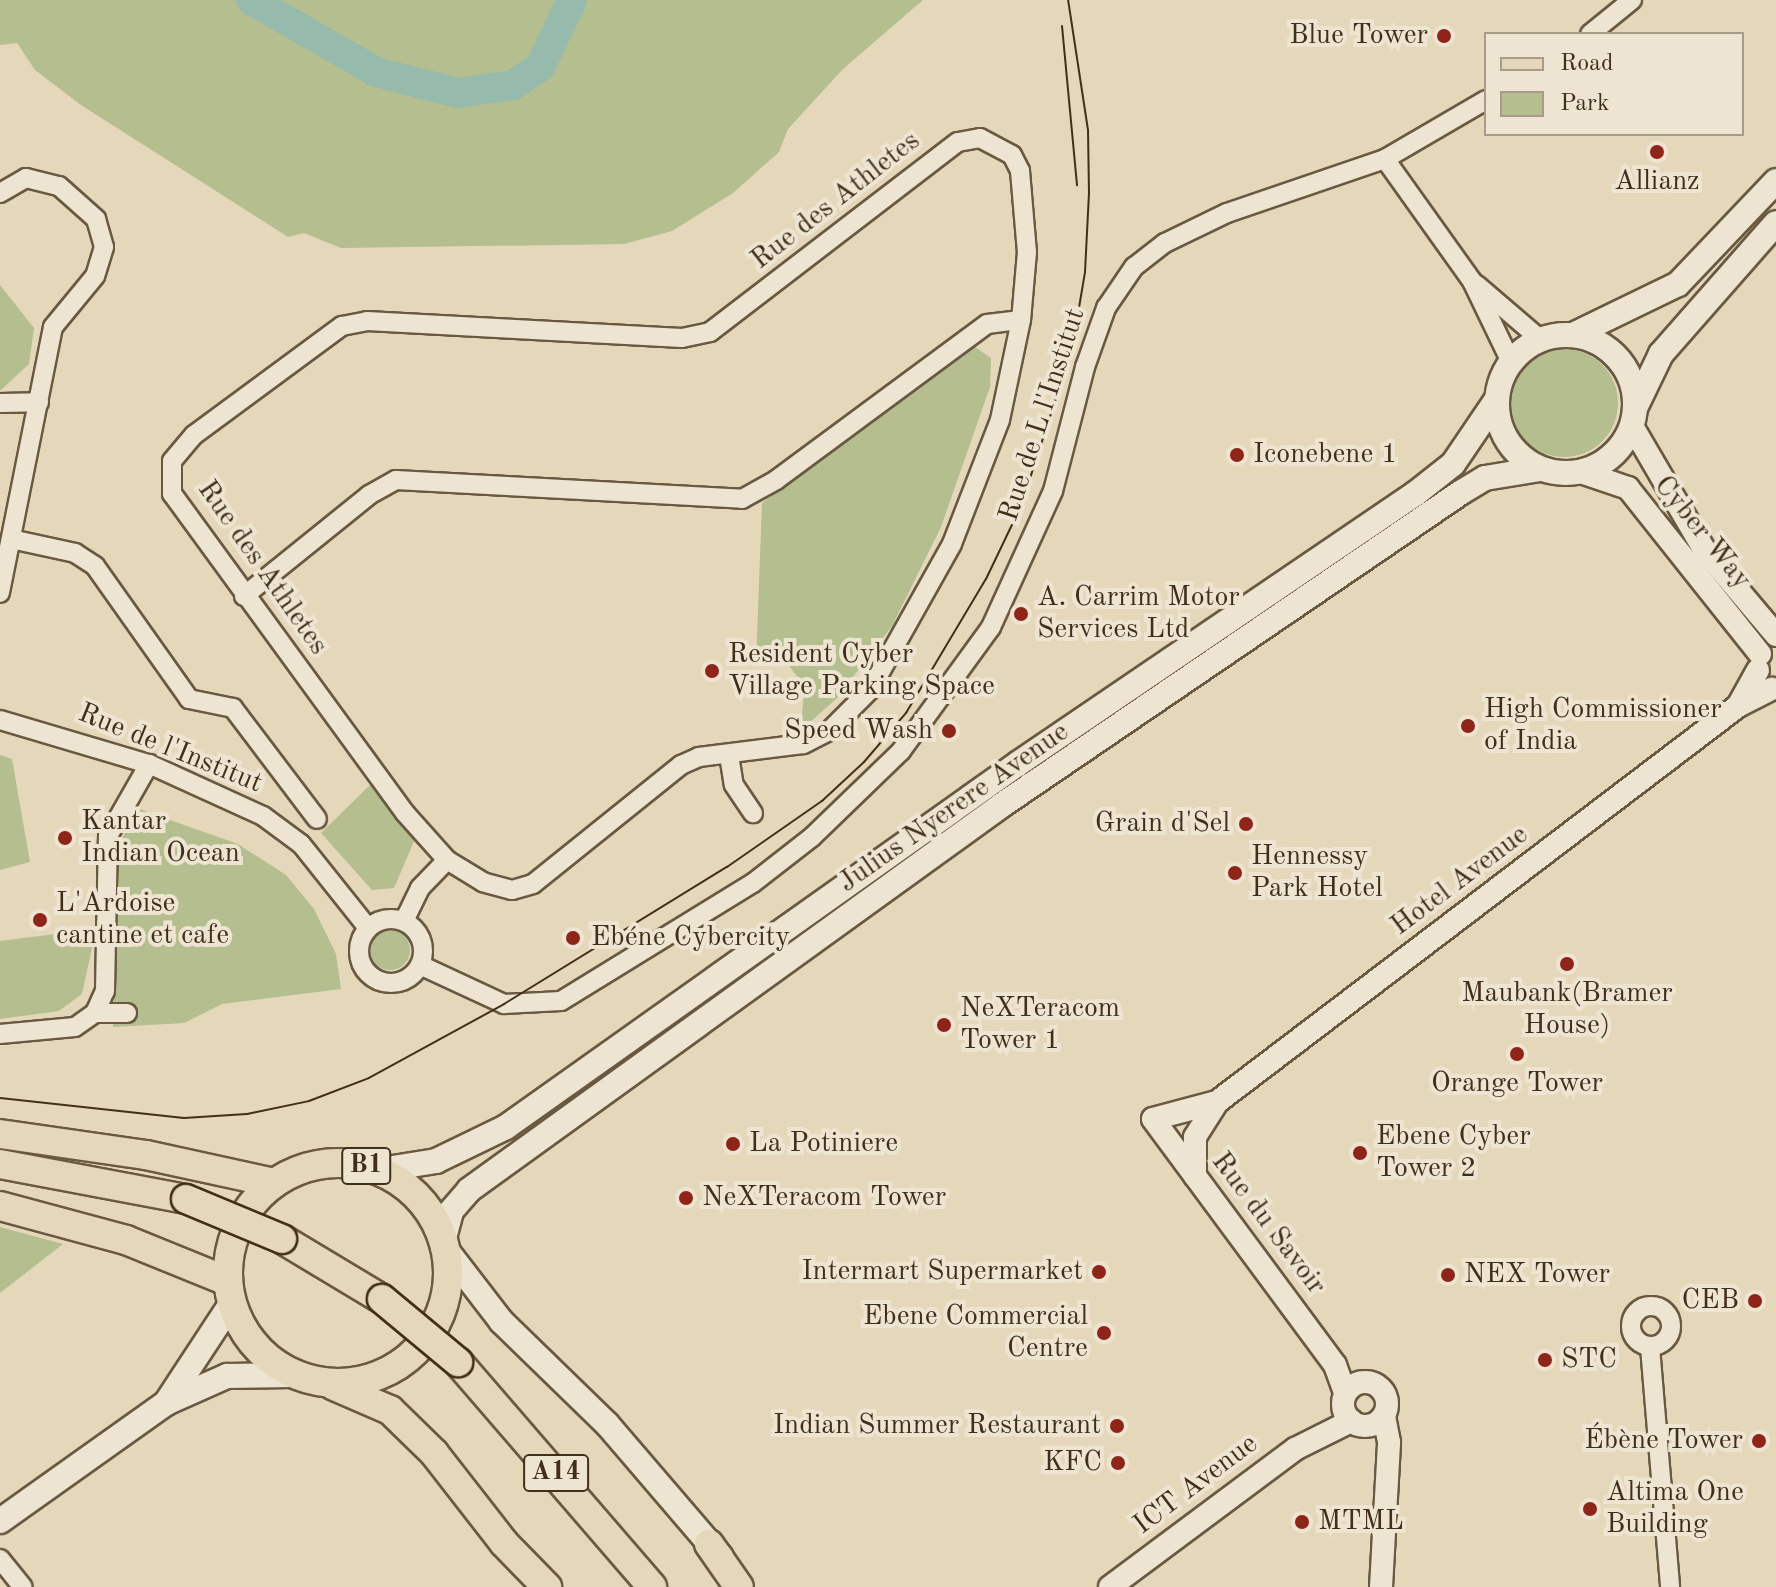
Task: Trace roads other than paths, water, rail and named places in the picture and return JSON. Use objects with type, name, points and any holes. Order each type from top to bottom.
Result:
[{"type":"main road","points":[[1511,362],[1540,339],[1575,334],[1678,284],[1776,181]]},
{"type":"main road","points":[[1581,472],[1612,455],[1634,416],[1661,354],[1776,223]]},
{"type":"main road","points":[[1575,334],[1603,345],[1626,367],[1634,416]]},
{"type":"main road","name":"B1","points":[[1497,399],[1511,362]]},
{"type":"main road","points":[[1497,399],[1507,441],[1540,469]]},
{"type":"main road","name":"Julius Nyerere Avenue","points":[[292,1375],[265,1357],[244,1333],[229,1292],[231,1244],[242,1221],[274,1183],[313,1165],[335,1162],[380,1170],[436,1161],[506,1127],[1008,771],[1426,486],[1460,455],[1497,399]]},
{"type":"main road","name":"B1","points":[[1540,469],[1581,472]]},
{"type":"main road","name":"Julius Nyerere Avenue","points":[[0,1521],[166,1403],[227,1376],[292,1375],[330,1384],[363,1381],[395,1369],[421,1347],[440,1319],[449,1286],[446,1245],[451,1211],[469,1190],[1002,805],[1460,493],[1485,478],[1540,469]]},
{"type":"main road","points":[[0,1134],[146,1155],[274,1183]]},
{"type":"main road","name":"A14","points":[[0,1164],[186,1199],[282,1239],[382,1299],[458,1362],[652,1587]]},
{"type":"main road","name":"Julius Nyerere Avenue","points":[[380,1170],[408,1186],[430,1209],[446,1245]]},
{"type":"main road","points":[[0,1206],[126,1240],[229,1292]]},
{"type":"main road","points":[[446,1245],[502,1322],[607,1424],[709,1544],[751,1587]]},
{"type":"main road","name":"Julius Nyerere Avenue","points":[[166,1403],[229,1292]]},
{"type":"main road","points":[[330,1384],[390,1410],[434,1453],[515,1555],[547,1587]]},
{"type":"main road","points":[[709,1544],[739,1587]]},
{"type":"main road","points":[[515,1555],[532,1587]]},
{"type":"street","points":[[1592,32],[1632,0]]},
{"type":"street","name":"Rue de L l'Institut","points":[[420,965],[504,1004],[561,1001],[753,883],[812,837],[901,751],[991,627],[1053,491],[1085,367],[1106,308],[1134,267],[1165,243],[1227,213],[1385,159],[1484,101]]},
{"type":"street","name":"Rue des Athletes","points":[[980,138],[1012,155],[1020,171],[1027,252],[1021,320],[1000,420],[952,544],[870,690],[829,731],[803,744],[681,765],[533,884],[512,890],[483,882],[447,860],[405,813],[172,494],[172,461],[194,435],[342,326],[367,321],[682,338],[710,332],[958,142],[980,138]]},
{"type":"street","points":[[1385,159],[1472,281],[1511,362]]},
{"type":"street","points":[[0,193],[26,178],[59,186],[96,219],[104,247],[95,276],[53,327],[0,593]]},
{"type":"street","points":[[1472,281],[1540,339]]},
{"type":"street","points":[[244,596],[369,495],[396,480],[742,499],[776,480],[987,324],[1021,320]]},
{"type":"street","points":[[0,403],[39,402]]},
{"type":"street","name":"Cyber Way","points":[[1634,416],[1705,551],[1776,635]]},
{"type":"street","name":"Cyber Way","points":[[1581,472],[1628,488],[1765,655],[1774,689]]},
{"type":"street","points":[[11,539],[75,553],[95,566],[189,699],[233,708],[317,819]]},
{"type":"street","name":"Hotel Avenue","points":[[1738,706],[1765,655]]},
{"type":"street","name":"Hotel Avenue","points":[[1195,1176],[1195,1137],[1217,1102],[1738,706],[1774,689]]},
{"type":"street","name":"Rue de l'Institut","points":[[0,720],[149,764],[263,816],[301,844],[368,928]]},
{"type":"street","points":[[729,755],[734,785],[753,813]]},
{"type":"street","points":[[0,1034],[75,1027],[95,1013],[105,991],[108,836],[149,764]]},
{"type":"street","points":[[404,921],[420,888],[447,860]]},
{"type":"street","points":[[384,919],[404,921],[419,935],[420,965],[407,979],[378,982],[359,958],[368,928],[384,919]]},
{"type":"street","points":[[95,1013],[127,1013]]},
{"type":"street","name":"Hotel Avenue","points":[[1153,1119],[1217,1102]]},
{"type":"street","name":"Rue du Savoir","points":[[1153,1119],[1335,1365],[1358,1407],[1389,1442],[1381,1587]]},
{"type":"street","points":[[1650,1347],[1670,1587]]},
{"type":"street","name":"ICT Avenue","points":[[1110,1587],[1358,1407]]},
{"type":"street","points":[[0,1559],[23,1587]]},
{"type":"waterway","points":[[251,0],[376,72],[458,93],[513,85],[540,67],[572,0]]},
{"type":"tram line","points":[[0,1098],[184,1118],[247,1114],[309,1101],[369,1078],[504,1004],[727,867],[822,801],[864,762],[906,713],[986,579],[1021,506],[1072,349],[1085,272],[1089,193],[1088,130],[1068,0]]},
{"type":"tram line","points":[[1062,26],[1077,185]]},
{"type":"place","name":"Blue Tower","points":[[1444,36]]},
{"type":"place","name":"Allianz","points":[[1657,152]]},
{"type":"place","name":"Iconebene 1","points":[[1237,455]]},
{"type":"place","name":"A. Carrim Motor Services Ltd","points":[[1021,614]]},
{"type":"place","name":"Resident Cyber Village Parking Space","points":[[712,671]]},
{"type":"place","name":"High Commissioner of India","points":[[1468,726]]},
{"type":"place","name":"Speed Wash","points":[[949,731]]},
{"type":"place","name":"Grain d'Sel","points":[[1246,824]]},
{"type":"place","name":"Kantar Indian Ocean","points":[[65,838]]},
{"type":"place","name":"Hennessy Park Hotel","points":[[1235,873]]},
{"type":"place","name":"L'Ardoise cantine et cafe","points":[[40,920]]},
{"type":"place","name":"Ebéne Cybercity","points":[[573,938]]},
{"type":"place","name":"Maubank(Bramer House)","points":[[1567,964]]},
{"type":"place","name":"NeXTeracom Tower 1","points":[[944,1025]]},
{"type":"place","name":"Orange Tower","points":[[1517,1054]]},
{"type":"place","name":"La Potiniere","points":[[733,1144]]},
{"type":"place","name":"Ebene Cyber Tower 2","points":[[1360,1153]]},
{"type":"place","name":"NeXTeracom Tower","points":[[686,1198]]},
{"type":"place","name":"Intermart Supermarket","points":[[1099,1272]]},
{"type":"place","name":"NEX Tower","points":[[1448,1275]]},
{"type":"place","name":"CEB","points":[[1755,1301]]},
{"type":"place","name":"Ebene Commercial Centre","points":[[1104,1333]]},
{"type":"place","name":"STC","points":[[1545,1360]]},
{"type":"place","name":"Indian Summer Restaurant","points":[[1117,1426]]},
{"type":"place","name":"Ébène Tower","points":[[1759,1441]]},
{"type":"place","name":"KFC","points":[[1118,1463]]},
{"type":"place","name":"Altima One Building","points":[[1590,1509]]},
{"type":"place","name":"MTML","points":[[1302,1522]]}]
